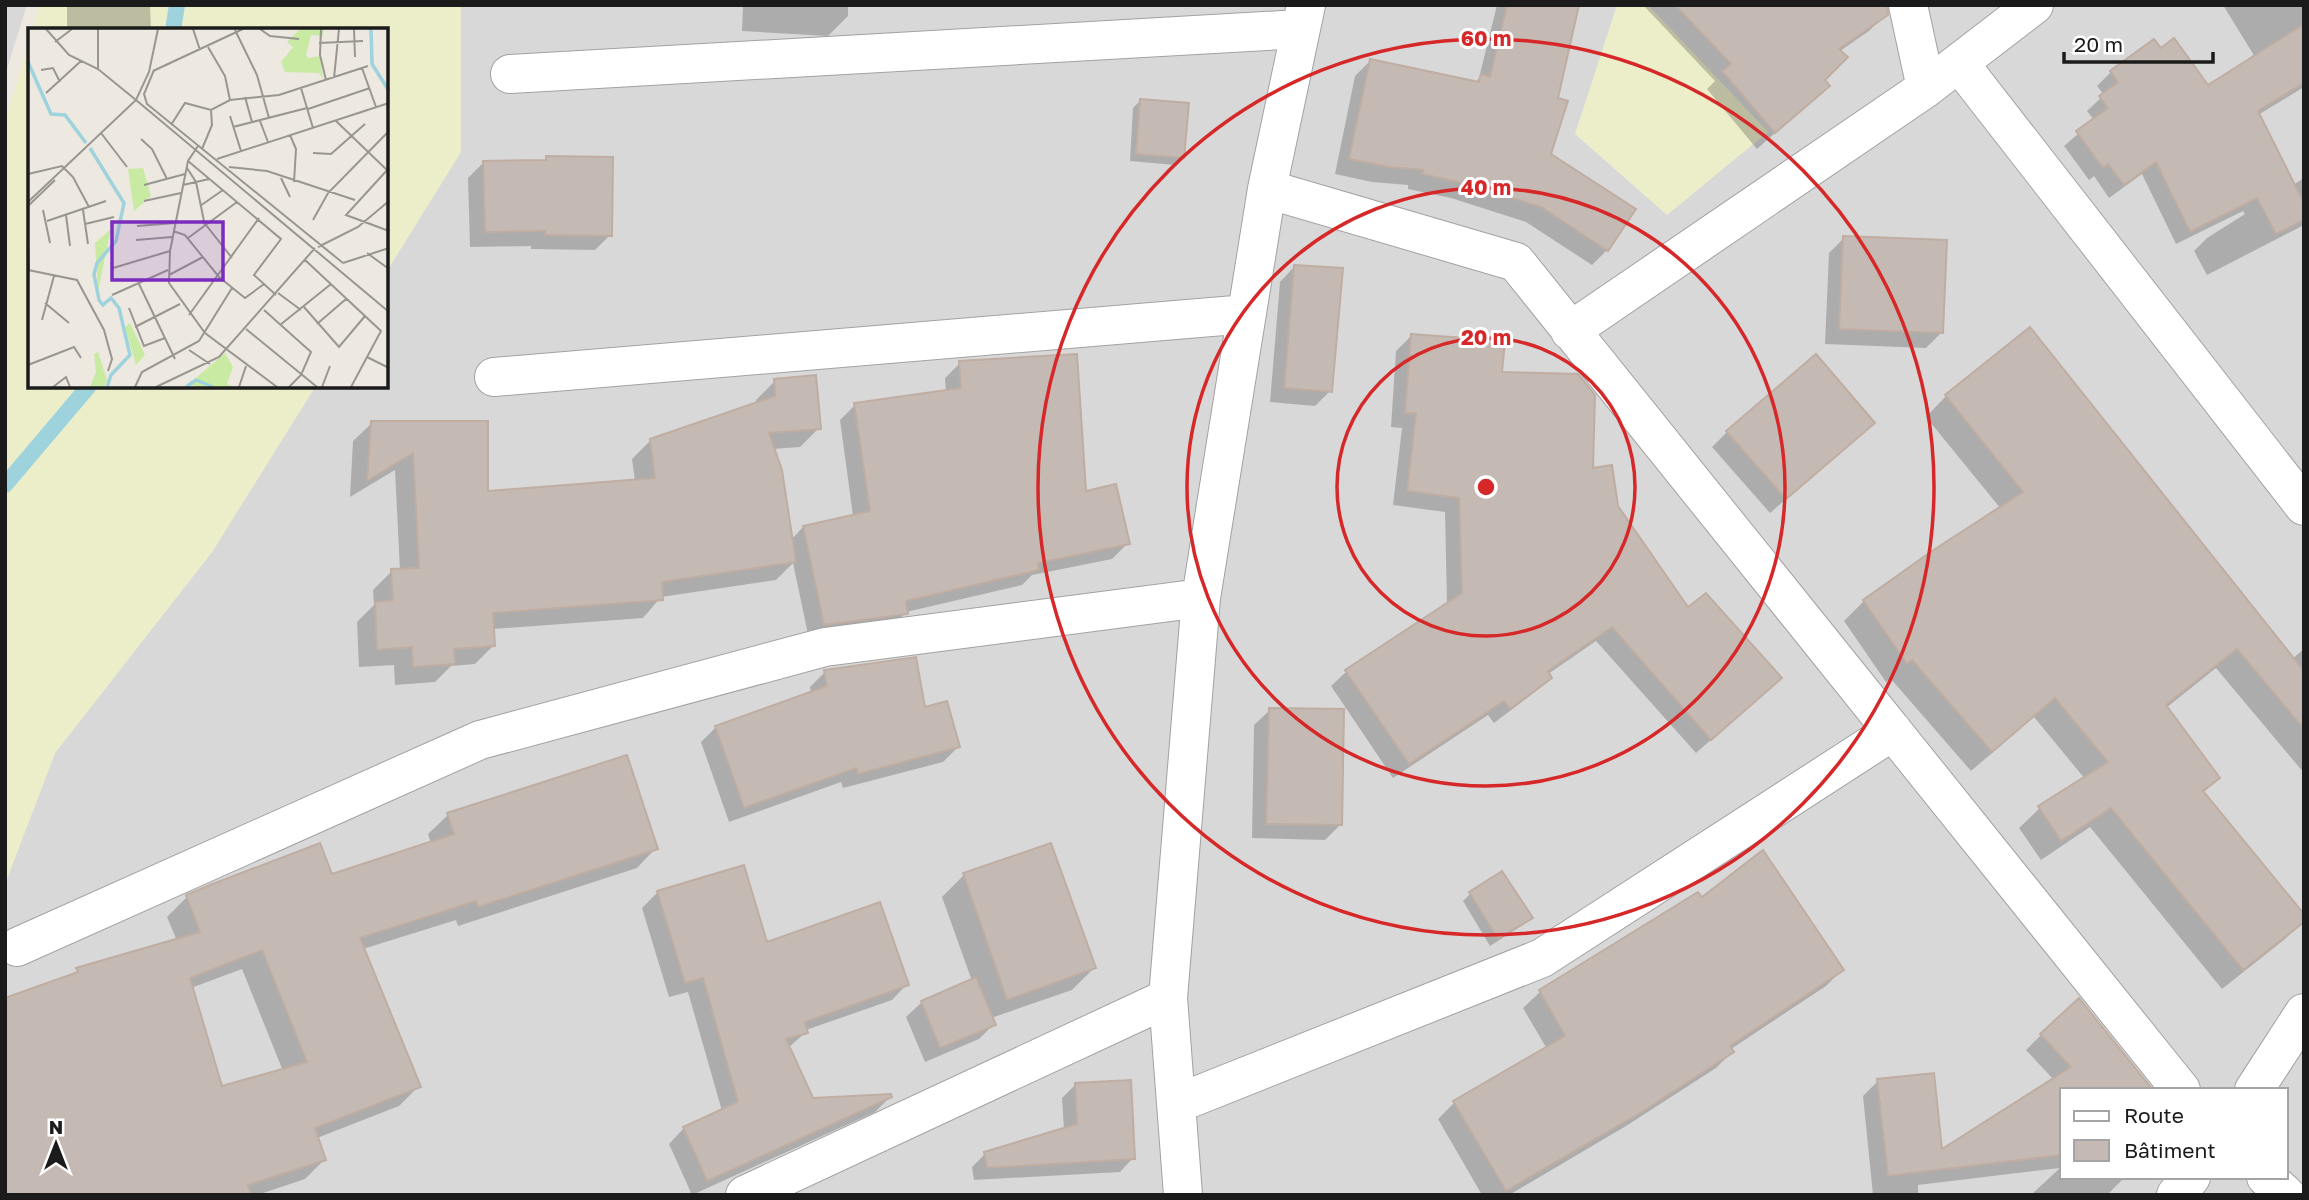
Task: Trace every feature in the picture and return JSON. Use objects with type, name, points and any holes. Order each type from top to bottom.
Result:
[{"type":"street","points":[[1908,5],[1926,88]]},
{"type":"street","points":[[1570,331],[1926,88],[2034,5]]},
{"type":"street","points":[[510,74],[1303,17],[1267,189],[1201,598],[1168,998],[1183,1195]]},
{"type":"street","points":[[1959,63],[2304,506]]},
{"type":"street","points":[[1267,189],[1516,262],[2179,1088]]},
{"type":"street","points":[[494,377],[1247,314]]},
{"type":"street","points":[[17,947],[480,740],[825,647],[1201,598]]},
{"type":"street","points":[[1176,1104],[1542,958],[1893,731]]},
{"type":"street","points":[[745,1195],[1168,998]]},
{"type":"street","points":[[2255,1088],[2304,1013]]},
{"type":"street","points":[[2176,1195],[2189,1179]]},
{"type":"street","points":[[2268,1179],[2286,1195]]},
{"type":"shaded area","points":[[5,5],[27,5],[5,75]]},
{"type":"shaded area","points":[[461,5],[2304,5],[2304,1195],[5,1195],[5,884],[55,753],[212,552],[314,388],[388,388],[388,269],[461,151]]},
{"type":"green space","points":[[40,5],[461,5],[461,152],[388,269],[388,28],[33,28]]},
{"type":"green space","points":[[1617,5],[1648,5],[1768,132],[1667,215],[1575,134]]},
{"type":"green space","points":[[28,46],[28,388],[314,388],[212,552],[55,753],[5,884],[5,121]]},
{"type":"building","points":[[1507,5],[1579,5],[1558,98],[1568,101],[1551,154],[1636,209],[1608,251],[1541,207],[1467,184],[1422,174],[1423,170],[1349,159],[1370,59],[1479,82],[1481,74],[1490,77]]},
{"type":"building","points":[[1675,5],[1887,5],[1888,15],[1839,49],[1848,57],[1825,80],[1830,86],[1775,133],[1722,71],[1731,64]]},
{"type":"building","points":[[2304,24],[2304,83],[2258,111],[2304,203],[2304,220],[2276,234],[2257,198],[2190,232],[2156,162],[2124,185],[2108,164],[2103,168],[2076,131],[2108,108],[2099,96],[2118,82],[2110,71],[2154,39],[2161,48],[2174,38],[2208,85]]},
{"type":"building","points":[[1140,99],[1189,103],[1184,158],[1136,154]]},
{"type":"building","points":[[546,156],[613,157],[612,236],[545,235],[545,231],[485,232],[483,161],[546,160]]},
{"type":"building","points":[[1843,236],[1947,240],[1943,333],[1839,329]]},
{"type":"building","points":[[1294,265],[1343,268],[1332,392],[1284,388]]},
{"type":"building","points":[[2030,327],[2304,671],[2304,729],[2237,649],[2166,705],[2220,778],[2203,791],[2304,914],[2304,922],[2243,970],[2111,808],[2061,841],[2038,806],[2108,762],[2055,698],[1992,752],[1912,660],[1907,664],[1863,600],[2023,492],[1945,395]]},
{"type":"building","points":[[1411,334],[1505,341],[1502,372],[1578,374],[1595,395],[1593,468],[1612,465],[1618,506],[1688,607],[1706,593],[1782,678],[1711,740],[1612,627],[1548,671],[1552,678],[1510,709],[1504,701],[1409,764],[1345,670],[1462,593],[1459,498],[1407,491],[1416,413],[1405,413]]},
{"type":"building","points":[[1077,354],[1086,491],[1116,484],[1130,544],[1038,563],[1039,570],[906,601],[908,614],[824,625],[803,526],[870,511],[854,403],[961,388],[959,361]]},
{"type":"building","points":[[1816,354],[1875,423],[1786,499],[1726,431]]},
{"type":"building","points":[[816,375],[821,429],[769,433],[782,470],[796,562],[662,582],[663,600],[493,613],[495,646],[454,649],[455,664],[413,667],[412,647],[377,650],[375,602],[393,600],[391,569],[419,568],[413,453],[367,481],[371,421],[488,421],[488,491],[655,478],[650,439],[775,396],[774,379]]},
{"type":"building","points":[[916,657],[925,707],[947,701],[960,747],[858,774],[856,768],[744,808],[715,726],[827,686],[824,670]]},
{"type":"building","points":[[1269,708],[1344,709],[1342,825],[1266,824]]},
{"type":"building","points":[[627,755],[658,849],[478,907],[476,901],[360,938],[421,1087],[315,1128],[326,1160],[248,1185],[251,1195],[5,1195],[5,998],[78,972],[76,968],[200,932],[186,895],[320,843],[332,874],[454,834],[447,813]],"holes":[[[262,950],[307,1062],[222,1086],[190,978]]]},
{"type":"building","points":[[1051,843],[1096,968],[1007,1000],[963,873]]},
{"type":"building","points":[[1763,850],[1844,970],[1730,1046],[1734,1052],[1645,1110],[1506,1191],[1453,1101],[1565,1036],[1539,990],[1698,892],[1702,897]]},
{"type":"building","points":[[744,865],[767,942],[880,902],[909,985],[805,1022],[808,1033],[786,1039],[813,1098],[891,1094],[892,1097],[707,1181],[683,1127],[738,1102],[703,978],[685,983],[657,891]]},
{"type":"building","points":[[1502,871],[1533,918],[1498,939],[1469,892]]},
{"type":"building","points":[[976,977],[996,1025],[940,1048],[921,1001]]},
{"type":"building","points":[[2079,998],[2151,1088],[2060,1088],[2060,1155],[1888,1176],[1877,1079],[1934,1073],[1942,1149],[2071,1067],[2040,1034]]},
{"type":"building","points":[[1131,1080],[1135,1159],[987,1168],[984,1152],[1077,1124],[1075,1083]]},
{"type":"waterway","points":[[173,28],[177,5]]},
{"type":"waterway","points":[[5,485],[87,388]]}]
